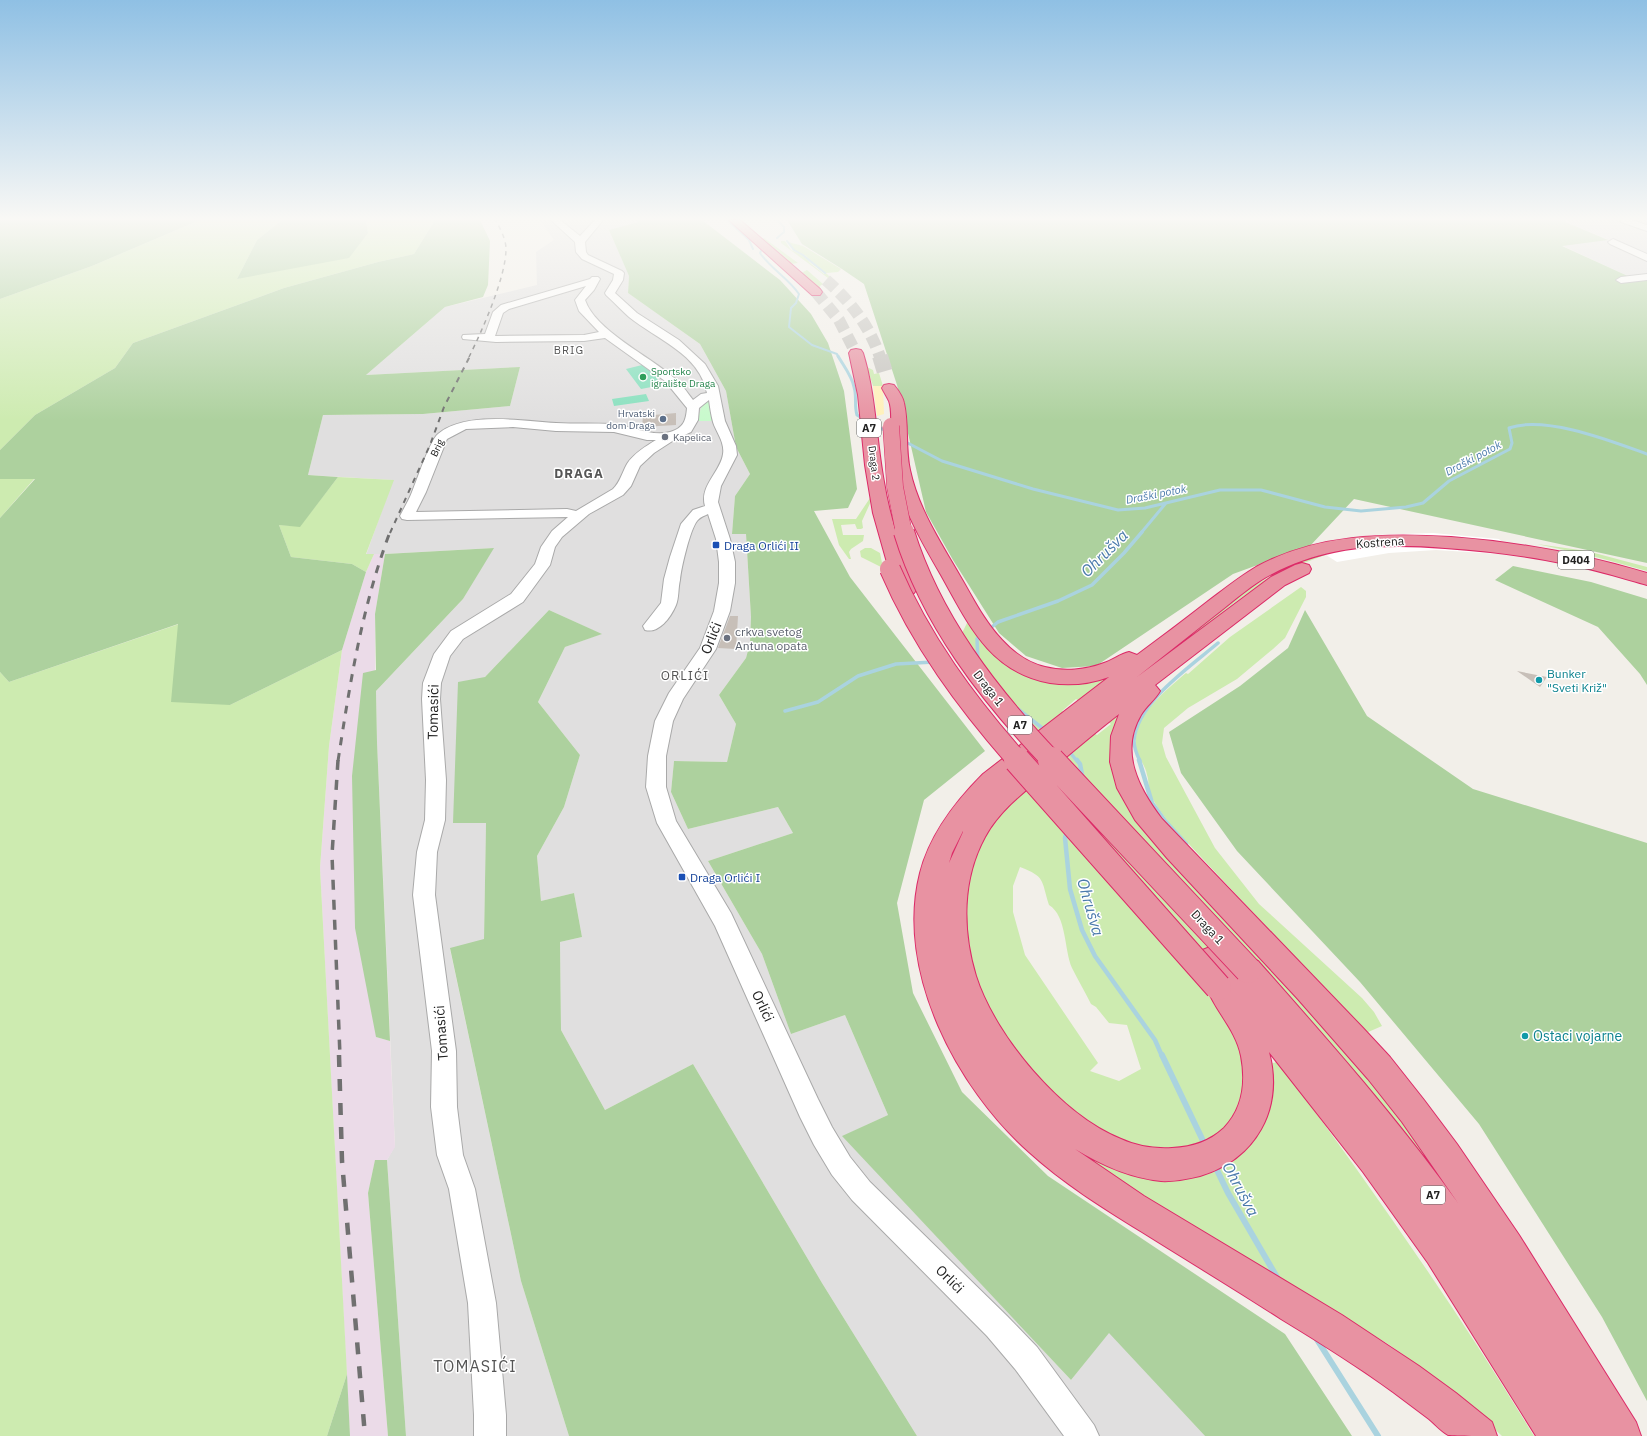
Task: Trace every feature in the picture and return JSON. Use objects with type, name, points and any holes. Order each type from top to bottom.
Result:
[{"type":"highway","points":[[810,287],[816,292]]},
{"type":"highway","name":"Draga 2","points":[[858,358],[866,399],[879,499],[877,522],[878,537],[894,568],[909,612],[931,650],[959,691],[1049,798],[1232,980]]},
{"type":"highway","name":"A7","points":[[888,382],[895,426]]},
{"type":"highway","points":[[895,426],[904,478],[925,529],[942,562],[979,626],[995,646],[1010,659],[1037,672],[1060,677],[1080,678],[1096,675],[1118,666],[1135,655],[1232,583],[1249,575],[1271,576],[1278,583],[1270,594],[1145,694],[1132,710],[1122,731],[1120,743],[1123,772],[1128,787],[1141,810],[1193,869],[1336,1020],[1377,1066],[1405,1101],[1436,1142],[1524,1275],[1622,1436]]},
{"type":"highway","name":"Draga 1","points":[[895,426],[895,494],[908,547],[918,574],[952,636],[987,686],[1232,980]]},
{"type":"highway","name":"Kostrena","points":[[1271,576],[1296,572],[1327,554],[1440,542],[1503,547],[1546,553],[1592,563],[1647,579]]},
{"type":"highway","points":[[1271,576],[1077,723],[1005,782],[990,811],[975,832],[964,855],[956,880],[952,908],[954,938],[959,969],[971,1002],[988,1035],[1000,1054],[1019,1078],[1042,1122],[1083,1174],[1129,1206],[1249,1278],[1411,1382],[1454,1414],[1478,1436]]},
{"type":"highway","points":[[1042,1122],[1095,1142],[1134,1160],[1155,1164],[1177,1165],[1196,1162],[1213,1156],[1226,1149],[1238,1138],[1247,1123],[1254,1108],[1257,1092],[1257,1061],[1254,1048],[1232,1005],[1232,980]]},
{"type":"highway","name":"A7","points":[[1232,980],[1374,1161],[1440,1251],[1558,1436]]},
{"type":"highway","name":"A7","points":[[1232,980],[1344,1080],[1419,1176],[1530,1333],[1596,1436]]},
{"type":"street","points":[[490,337],[498,312],[505,307],[573,287]]},
{"type":"street","points":[[591,287],[580,300],[580,306],[585,314],[608,334],[668,378],[678,387],[693,408]]},
{"type":"street","points":[[579,516],[590,507],[618,492],[629,477],[634,464],[648,450],[682,432],[689,426],[693,408],[700,400],[715,395],[706,374],[694,359],[666,335],[632,315],[610,293],[614,287]]},
{"type":"street","points":[[467,337],[490,337],[490,339],[584,338],[608,334]]},
{"type":"street","name":"Orlići","points":[[715,395],[719,421],[731,450],[727,463],[714,486],[712,495],[713,508],[723,539],[727,562],[727,583],[722,611],[712,641],[703,659],[675,697],[664,721],[657,756],[656,787],[667,823],[723,920],[809,1108],[823,1136],[842,1166],[874,1206],[1007,1337],[1044,1382],[1083,1436]]},
{"type":"street","name":"Brig","points":[[579,516],[567,513],[407,516],[441,437],[454,428],[464,424],[514,423],[556,427],[614,428],[647,436],[672,436]]},
{"type":"street","points":[[651,626],[669,604],[672,579],[677,557],[690,520],[698,513],[713,508]]},
{"type":"street","name":"Tomasići","points":[[490,1436],[490,1415],[482,1303],[462,1189],[450,1155],[444,1107],[444,1051],[424,895],[427,852],[435,820],[436,780],[432,739],[432,683],[442,654],[457,635],[517,598],[542,565],[551,541],[579,516]]},
{"type":"shaded area","points":[[529,287],[628,287],[628,293],[700,344],[726,391],[736,447],[750,474],[735,496],[732,534],[746,534],[751,617],[750,643],[746,658],[719,695],[736,724],[727,762],[674,761],[671,792],[688,829],[778,807],[793,833],[708,861],[762,954],[791,1034],[845,1015],[888,1115],[843,1136],[1071,1380],[1109,1332],[1205,1436],[917,1436],[822,1283],[693,1064],[605,1110],[561,1030],[560,942],[582,937],[574,893],[541,901],[537,856],[564,807],[580,755],[538,702],[565,647],[601,634],[549,610],[485,677],[453,823],[486,822],[484,940],[450,949],[521,1281],[569,1436],[406,1436],[387,1160],[395,1146],[376,691],[463,599],[493,548],[366,555],[393,480],[308,475],[323,415],[423,414],[510,406],[520,367],[366,375],[445,307]]},
{"type":"shaded area","points":[[374,554],[385,554],[375,614],[376,1037],[390,1041],[395,1147],[387,1160],[375,1161],[368,1193],[388,1436],[350,1436],[320,868],[329,746],[342,650],[366,572]]},
{"type":"green space","points":[[0,287],[33,287],[0,299]]},
{"type":"green space","points":[[33,287],[288,287],[133,343],[115,368],[35,415],[0,450],[0,299]]},
{"type":"green space","points":[[487,287],[483,297],[445,307],[366,375],[520,367],[510,406],[423,414],[323,415],[308,475],[338,477],[300,527],[279,525],[291,557],[352,564],[366,572],[342,650],[230,705],[171,702],[178,624],[9,682],[0,672],[0,518],[35,479],[0,479],[0,450],[35,415],[115,368],[133,343],[284,288]]},
{"type":"green space","points":[[628,287],[786,287],[811,314],[828,343],[844,391],[857,489],[848,508],[814,511],[850,577],[985,751],[924,800],[897,903],[913,993],[962,1092],[1048,1176],[1285,1334],[1352,1436],[1205,1436],[1109,1333],[1071,1380],[842,1136],[888,1115],[845,1015],[791,1034],[762,954],[708,861],[793,833],[778,807],[688,829],[671,792],[674,761],[727,762],[736,724],[719,695],[746,658],[750,643],[751,617],[746,534],[732,534],[735,496],[750,474],[736,447],[726,391],[700,344],[628,293]]},
{"type":"green space","points":[[865,287],[1647,287],[1647,563],[1354,499],[1310,546],[1233,574],[1096,666],[1062,668],[1026,656],[999,633],[953,560],[926,512],[897,385]]},
{"type":"green space","name":"Sportsko igralište Draga","points":[[646,364],[662,385],[641,389],[626,369]]},
{"type":"green space","points":[[867,367],[873,370],[874,374],[879,373],[883,386],[873,386]]},
{"type":"green space","points":[[646,394],[649,401],[614,406],[612,399]]},
{"type":"green space","points":[[707,400],[710,400],[714,421],[697,421],[702,405]]},
{"type":"green space","points":[[338,477],[394,480],[366,554],[374,554],[366,572],[352,564],[291,557],[279,525],[300,526]]},
{"type":"green space","points":[[35,478],[0,518],[0,479]]},
{"type":"green space","points":[[870,498],[872,499],[862,521],[863,528],[857,529],[855,524],[841,525],[843,535],[864,535],[863,541],[849,552],[851,559],[849,559],[839,545],[832,519],[856,519]]},
{"type":"green space","points":[[1537,544],[1587,551],[1647,567],[1647,571],[1596,557]]},
{"type":"green space","points":[[494,548],[463,599],[376,691],[390,1041],[376,1037],[355,928],[352,776],[363,673],[376,670],[375,614],[385,554]]},
{"type":"green space","points":[[865,548],[871,548],[880,553],[883,568],[861,557],[860,551]]},
{"type":"green space","points":[[1338,550],[1291,568],[1261,584],[1234,603],[1085,720],[1082,717],[1250,588],[1285,568]]},
{"type":"green space","points":[[1513,566],[1591,582],[1647,599],[1647,685],[1640,674],[1598,627],[1495,580]]},
{"type":"green space","points":[[1301,587],[1306,591],[1306,597],[1285,638],[1237,679],[1188,708],[1164,728],[1162,743],[1166,757],[1215,848],[1259,904],[1362,998],[1374,1012],[1382,1026],[1366,1033],[1170,824],[1156,805],[1149,791],[1146,772],[1137,752],[1136,740],[1138,729],[1150,707],[1159,697],[1230,637]]},
{"type":"green space","points":[[549,610],[602,634],[565,647],[538,702],[580,755],[564,807],[537,856],[541,901],[574,893],[582,937],[560,942],[561,1030],[605,1110],[693,1064],[822,1283],[917,1436],[569,1436],[521,1281],[450,948],[484,939],[486,823],[453,823],[458,682],[485,677]]},
{"type":"green space","points":[[1305,610],[1367,716],[1473,789],[1647,843],[1647,1401],[1602,1317],[1479,1124],[1360,982],[1237,851],[1181,773],[1169,732],[1240,686],[1288,648]]},
{"type":"green space","points":[[968,621],[1004,662],[1104,678],[1106,680],[1079,701],[1076,699],[1062,711],[1097,735],[1111,724],[1108,722],[1120,714],[1116,765],[1310,1004],[1465,1203],[1454,1208],[1227,1013],[1244,1058],[1274,1063],[1278,1061],[1345,1153],[1442,1292],[1534,1436],[1502,1436],[1447,1388],[1388,1344],[1152,1202],[1089,1160],[1061,1139],[1014,1056],[975,979],[965,932],[968,876],[977,850],[990,828],[1006,809],[1021,795],[987,770],[1036,731],[999,687],[961,635]],"holes":[[[1020,867],[1028,870],[1041,880],[1049,905],[1055,910],[1059,917],[1069,961],[1091,1004],[1096,1007],[1109,1023],[1127,1025],[1141,1069],[1119,1081],[1090,1071],[1098,1063],[1025,955],[1013,912],[1013,886]]]},
{"type":"green space","points":[[179,624],[230,705],[342,650],[329,746],[320,868],[347,1374],[327,1436],[0,1436],[0,672],[9,682]]},
{"type":"green space","points":[[375,1160],[387,1160],[406,1436],[388,1436],[368,1193]]},
{"type":"green space","points":[[347,1374],[350,1436],[327,1436]]},
{"type":"sand","points":[[873,386],[883,386],[884,414],[877,416]]},
{"type":"pier","points":[[1433,533],[1499,539],[1515,555],[1436,550],[1389,553],[1337,562],[1312,546],[1339,539],[1374,535]]},
{"type":"building","name":"Hrvatski dom Draga","points":[[676,413],[676,425],[642,427],[643,416]]},
{"type":"building","name":"crkva svetog Antuna opata","points":[[730,616],[738,616],[736,649],[718,648]]},
{"type":"building","points":[[1517,671],[1547,677],[1540,687]]},
{"type":"waterway","name":"Draški potok","points":[[794,287],[799,294],[796,303],[791,308],[789,327],[812,345],[837,354],[838,357]]},
{"type":"waterway","name":"Draški potok","points":[[838,356],[853,383],[857,415],[865,420]]},
{"type":"waterway","name":"Draški potok","points":[[872,424],[888,432]]},
{"type":"waterway","name":"Draški potok","points":[[902,440],[942,461],[1033,489],[1118,510],[1145,508],[1220,490],[1261,490],[1325,507],[1361,511],[1406,507],[1423,503],[1449,481],[1510,449],[1512,443],[1509,428],[1524,425],[1541,425],[1578,431],[1647,454]]},
{"type":"waterway","name":"Ohrušva","points":[[1141,533],[1166,503]]},
{"type":"waterway","name":"Ohrušva","points":[[988,630],[998,622],[1058,601],[1092,585],[1124,553],[1142,532]]},
{"type":"waterway","name":"Ohrušva","points":[[978,661],[977,639],[982,634]]},
{"type":"waterway","points":[[1140,761],[1135,749],[1134,741],[1137,727],[1144,713],[1154,699],[1167,686],[1218,643]]},
{"type":"waterway","points":[[785,711],[818,702],[858,676],[896,664],[934,662]]},
{"type":"waterway","name":"Ohrušva","points":[[1018,709],[1046,731]]},
{"type":"waterway","name":"Ohrušva","points":[[1068,750],[1077,761]]},
{"type":"waterway","name":"Ohrušva","points":[[1077,760],[1080,764],[1083,780]]},
{"type":"waterway","points":[[1139,760],[1152,803],[1165,821],[1186,844]]},
{"type":"waterway","name":"Ohrušva","points":[[1067,830],[1065,838],[1070,889],[1082,930],[1095,956],[1155,1040],[1162,1056]]},
{"type":"waterway","name":"Ohrušva","points":[[1162,1055],[1205,1145]]},
{"type":"waterway","name":"Ohrušva","points":[[1215,1166],[1228,1193],[1278,1279]]},
{"type":"waterway","name":"Ohrušva","points":[[1316,1338],[1378,1436]]},
{"type":"tunnel","points":[[833,287],[865,324],[876,345],[880,357]]},
{"type":"tunnel","points":[[816,292],[839,320],[856,353]]},
{"type":"tunnel","points":[[880,356],[886,376]]},
{"type":"railway","points":[[469,357],[499,287]]},
{"type":"railway","points":[[390,533],[430,445],[444,407],[470,356]]},
{"type":"railway","points":[[338,761],[352,674],[364,616],[380,560],[390,532]]},
{"type":"railway","points":[[338,760],[332,855],[340,1056]]},
{"type":"railway","points":[[339,1055],[342,1161],[365,1436]]},
{"type":"place","name":"Sportsko igralište Draga","points":[[643,377]]},
{"type":"place","name":"Hrvatski dom Draga","points":[[663,419]]},
{"type":"place","name":"Kapelica","points":[[665,437]]},
{"type":"place","name":"Draga Orlići II","points":[[716,545]]},
{"type":"place","name":"crkva svetog Antuna opata","points":[[727,638]]},
{"type":"place","name":"Bunker \"Sveti Križ\"","points":[[1539,680]]},
{"type":"place","name":"Draga Orlići I","points":[[682,877]]},
{"type":"place","name":"Ostaci vojarne","points":[[1525,1036]]},
{"type":"district","name":"BRIG","points":[[569,350]]},
{"type":"district","name":"DRAGA","points":[[579,473]]},
{"type":"district","name":"ORLIĆI","points":[[685,675]]},
{"type":"district","name":"TOMASIĆI","points":[[475,1366]]}]
